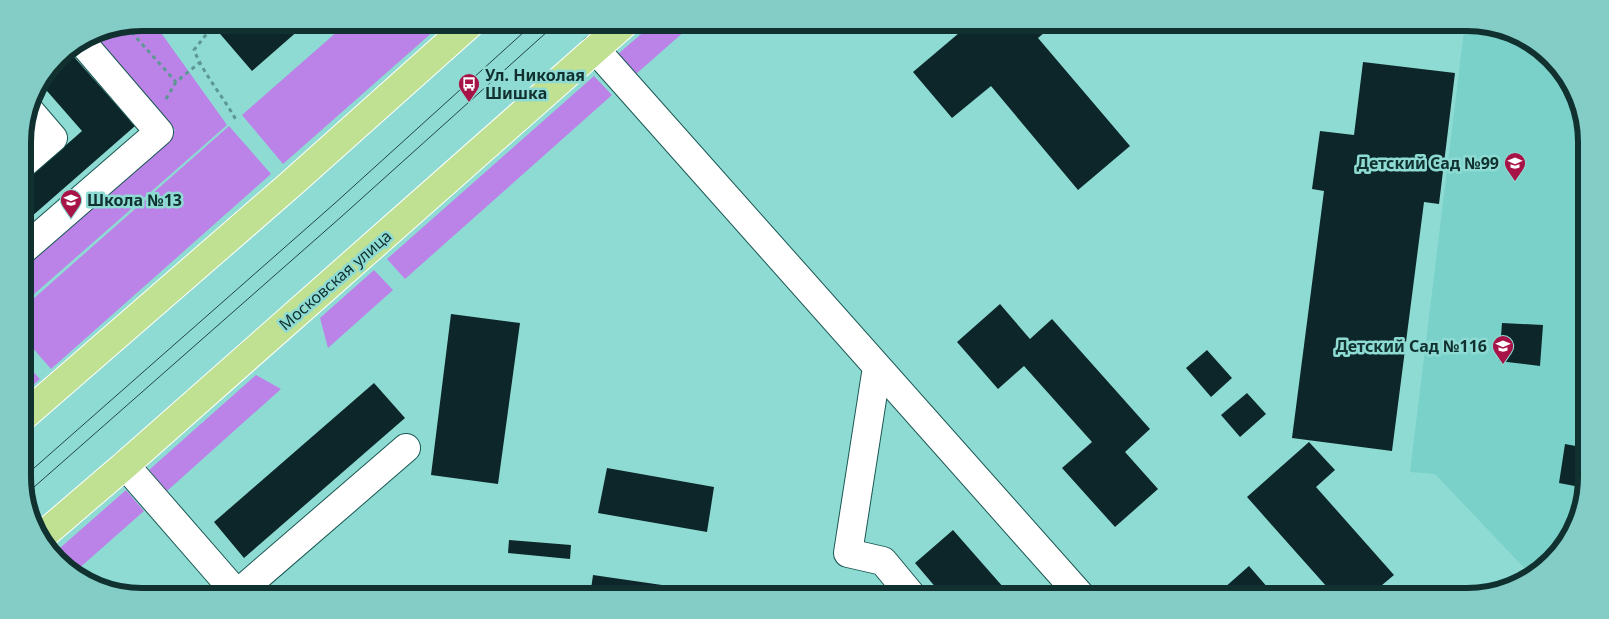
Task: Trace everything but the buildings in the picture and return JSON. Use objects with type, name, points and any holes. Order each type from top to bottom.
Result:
[{"type":"main road","points":[[31,410],[285,190],[462,31]]},
{"type":"main road","name":"Московская улица","points":[[47,532],[125,466],[616,31]]},
{"type":"street","points":[[31,243],[159,132],[86,47]]},
{"type":"street","points":[[595,49],[1074,588]]},
{"type":"street","points":[[31,157],[53,138],[34,116]]},
{"type":"street","points":[[877,367],[848,553],[883,561],[905,588]]},
{"type":"street","points":[[246,588],[406,448]]},
{"type":"street","points":[[125,466],[232,588]]},
{"type":"path","points":[[209,31],[194,50],[199,63],[236,120]]},
{"type":"path","points":[[131,32],[176,82]]},
{"type":"path","points":[[149,121],[160,111],[176,82],[199,63]]},
{"type":"shaded area","points":[[160,31],[227,125],[31,297],[31,254],[175,130],[99,41],[121,33]]},
{"type":"shaded area","points":[[338,31],[434,31],[283,164],[242,115]]},
{"type":"shaded area","points":[[645,31],[685,31],[636,74],[618,54]]},
{"type":"shaded area","name":"Детский Сад №116","points":[[1464,31],[1488,33],[1516,43],[1545,64],[1563,87],[1574,114],[1577,128],[1578,484],[1576,498],[1566,526],[1555,544],[1526,570],[1435,474],[1410,472]]},
{"type":"shaded area","points":[[594,76],[612,95],[405,279],[387,259]]},
{"type":"shaded area","points":[[229,126],[271,174],[51,369],[31,346],[31,301]]},
{"type":"shaded area","points":[[374,270],[393,290],[328,348],[320,318]]},
{"type":"shaded area","points":[[31,369],[40,379],[31,387]]},
{"type":"shaded area","points":[[256,375],[281,389],[167,491],[149,470]]},
{"type":"shaded area","points":[[126,490],[144,511],[80,568],[58,549]]},
{"type":"tram line","points":[[31,471],[334,204],[525,31]]},
{"type":"tram line","points":[[32,489],[341,217],[548,31]]},
{"type":"place","name":"Ул. Николая Шишка","points":[[469,103]]},
{"type":"place","name":"Детский Сад №99","points":[[1515,182]]},
{"type":"place","name":"Школа №13","points":[[71,219]]},
{"type":"place","name":"Детский Сад №116","points":[[1503,365]]}]
